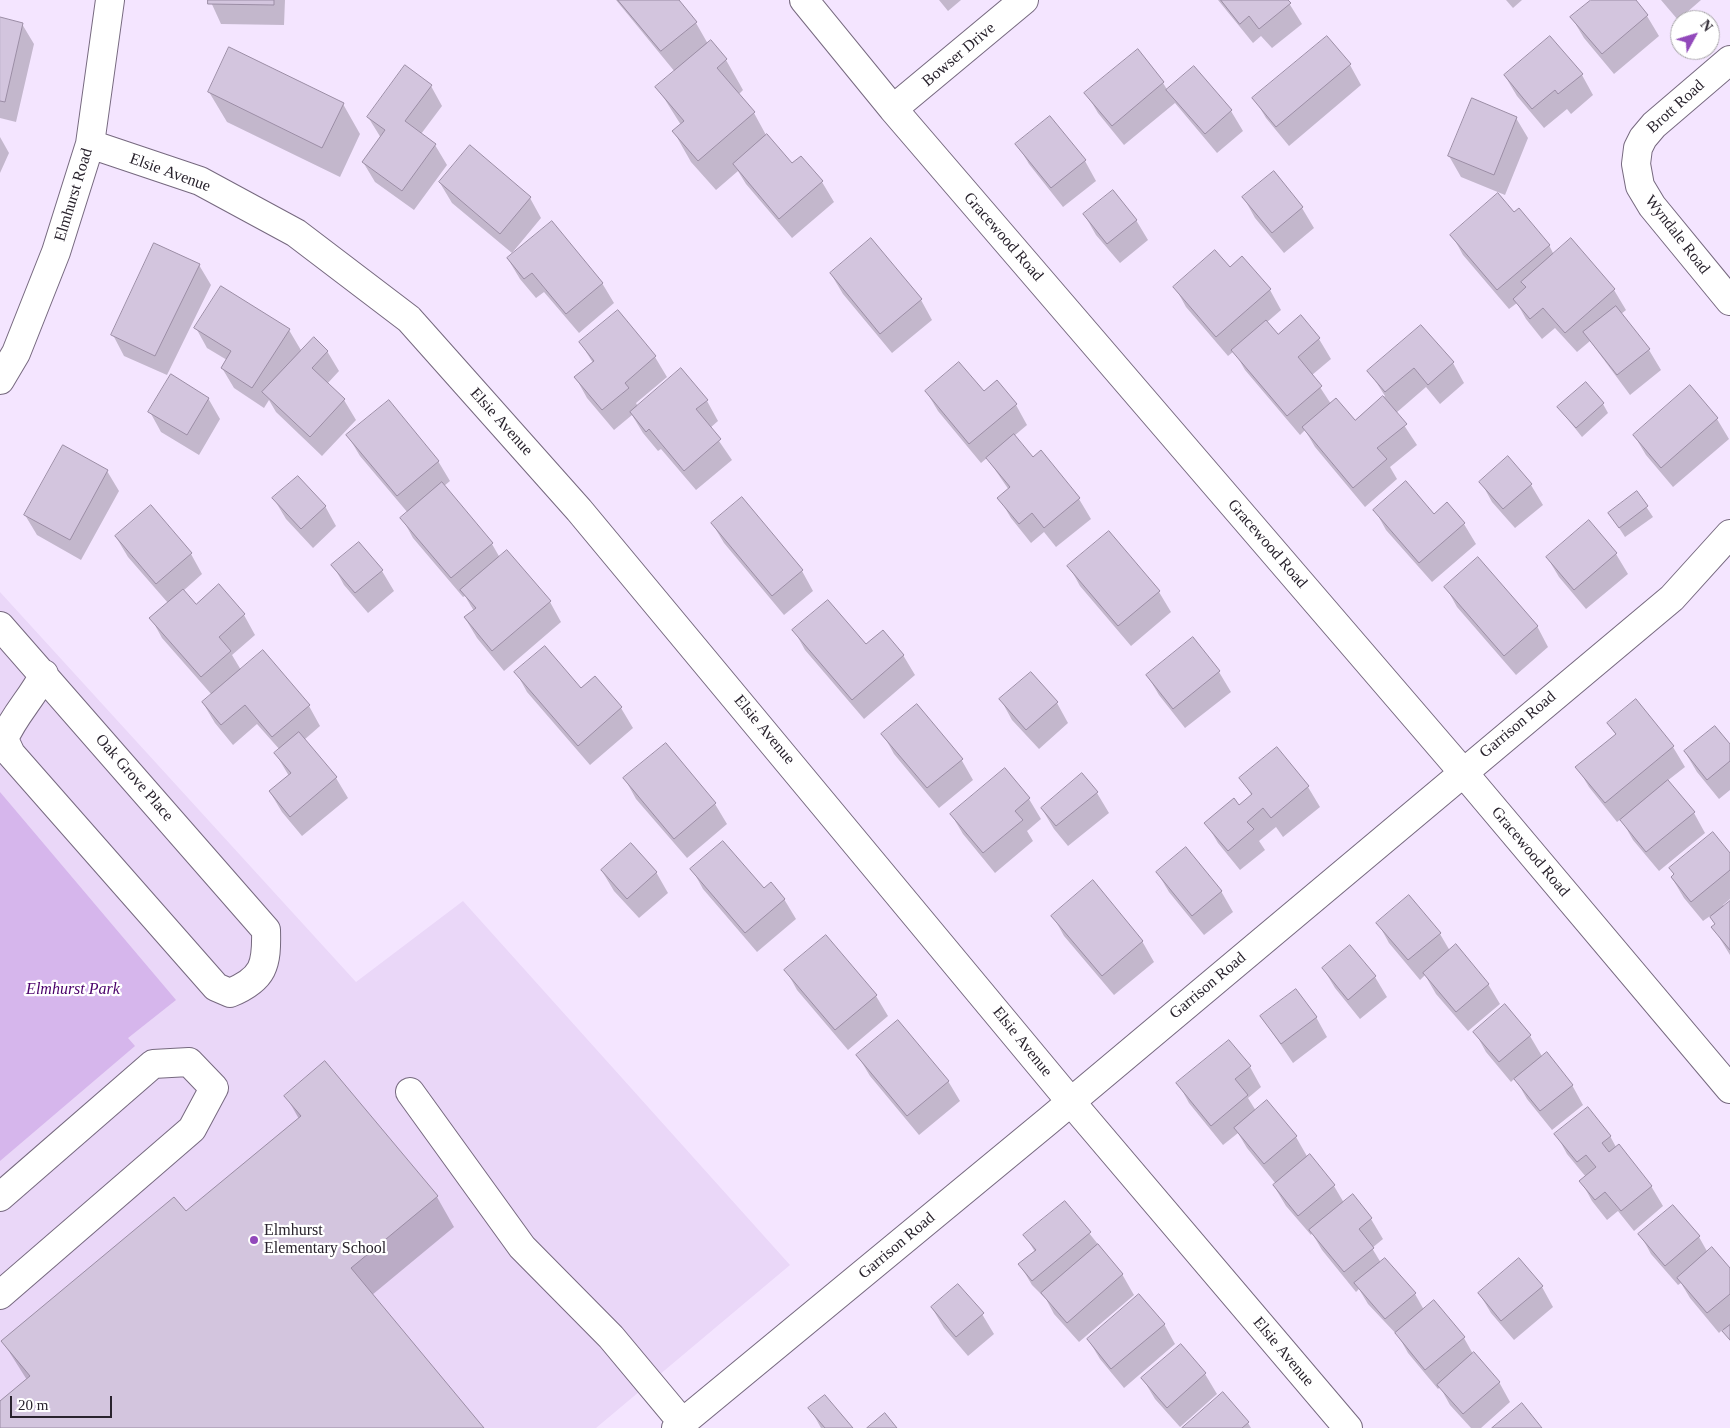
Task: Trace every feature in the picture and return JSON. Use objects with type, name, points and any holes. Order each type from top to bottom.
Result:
[{"type":"street","name":"Elmhurst Road","points":[[0,380],[16,353],[56,252],[90,144],[110,0]]},
{"type":"street","name":"Gracewood Road","points":[[804,0],[893,109],[1462,771],[1730,1089]]},
{"type":"street","name":"Bowser Drive","points":[[893,109],[1024,0]]},
{"type":"street","name":"Brott Road","points":[[1636,164],[1641,143],[1654,125],[1730,60]]},
{"type":"street","name":"Elsie Avenue","points":[[90,144],[200,181],[296,233],[409,318],[579,510],[1071,1102],[1348,1428]]},
{"type":"street","name":"Wyndale Road","points":[[1636,164],[1640,186],[1652,206],[1730,301]]},
{"type":"street","name":"Garrison Road","points":[[684,1425],[1071,1102],[1462,771],[1672,598],[1730,534]]},
{"type":"street","name":"Oak Grove Place","points":[[0,626],[44,674],[266,930],[264,968],[248,986],[230,993],[216,987],[11,754],[4,738],[9,726],[36,690],[44,674]]},
{"type":"street","points":[[0,1197],[153,1064],[189,1062],[214,1088],[192,1129],[0,1295]]},
{"type":"street","points":[[410,1092],[522,1247],[611,1337],[684,1425]]},
{"type":"shaded area","points":[[0,592],[356,982],[463,901],[790,1265],[596,1428],[0,1428]]},
{"type":"green space","name":"Elmhurst Park","points":[[0,792],[176,1000],[128,1038],[135,1046],[0,1161]]},
{"type":"building","points":[[208,0],[274,0],[274,5],[208,4]]},
{"type":"building","points":[[618,0],[679,0],[697,22],[661,51]]},
{"type":"building","points":[[1221,0],[1288,0],[1291,3],[1259,29],[1249,16],[1240,24]]},
{"type":"building","points":[[1591,0],[1636,0],[1648,15],[1602,54],[1570,17]]},
{"type":"building","points":[[0,17],[23,23],[5,102],[0,101]]},
{"type":"building","points":[[1327,36],[1351,64],[1276,127],[1252,98]]},
{"type":"building","points":[[1550,36],[1583,74],[1558,94],[1555,90],[1532,109],[1504,75]]},
{"type":"building","points":[[711,40],[727,59],[717,68],[755,112],[698,161],[672,131],[684,121],[655,87]]},
{"type":"building","points":[[229,47],[344,103],[322,148],[208,92]]},
{"type":"building","points":[[1138,49],[1164,82],[1112,126],[1084,93]]},
{"type":"building","points":[[405,65],[432,85],[405,121],[436,144],[402,191],[362,162],[385,130],[367,117]]},
{"type":"building","points":[[1194,66],[1232,110],[1205,134],[1166,90]]},
{"type":"building","points":[[1472,98],[1517,117],[1494,175],[1448,156]]},
{"type":"building","points":[[1050,116],[1086,160],[1051,188],[1015,144]]},
{"type":"building","points":[[767,134],[792,163],[801,156],[823,181],[779,219],[733,164]]},
{"type":"building","points":[[470,145],[531,197],[500,234],[439,182]]},
{"type":"building","points":[[1274,171],[1303,207],[1272,233],[1242,197]]},
{"type":"building","points":[[1113,190],[1137,220],[1107,244],[1083,214]]},
{"type":"building","points":[[1498,193],[1514,212],[1519,208],[1550,245],[1497,290],[1450,235]]},
{"type":"building","points":[[552,221],[603,283],[566,314],[532,273],[524,279],[507,258]]},
{"type":"building","points":[[871,238],[922,299],[880,334],[830,273]]},
{"type":"building","points":[[1571,238],[1615,289],[1565,333],[1543,308],[1530,319],[1513,299],[1526,287],[1521,282]]},
{"type":"building","points":[[154,243],[200,264],[155,356],[111,335]]},
{"type":"building","points":[[1215,250],[1230,267],[1242,256],[1271,289],[1216,337],[1173,287]]},
{"type":"building","points":[[221,286],[290,329],[252,388],[221,368],[231,351],[194,328]]},
{"type":"building","points":[[1616,306],[1650,349],[1617,375],[1583,332]]},
{"type":"building","points":[[618,310],[656,356],[625,383],[629,388],[602,410],[574,377],[594,361],[579,342]]},
{"type":"building","points":[[1301,315],[1320,338],[1298,357],[1322,386],[1287,416],[1231,350],[1266,320],[1278,334]]},
{"type":"building","points":[[1421,325],[1454,362],[1428,385],[1414,368],[1385,392],[1367,371]]},
{"type":"building","points":[[314,337],[328,351],[312,368],[345,399],[310,437],[262,392]]},
{"type":"building","points":[[959,362],[984,391],[997,380],[1017,404],[969,444],[925,391]]},
{"type":"building","points":[[681,368],[708,400],[696,409],[721,439],[684,471],[649,429],[646,432],[630,412]]},
{"type":"building","points":[[171,374],[209,398],[187,435],[148,412]]},
{"type":"building","points":[[1586,382],[1604,403],[1576,428],[1557,407]]},
{"type":"building","points":[[1690,385],[1718,418],[1661,468],[1633,435]]},
{"type":"building","points":[[1383,396],[1407,424],[1377,448],[1387,459],[1353,488],[1302,427],[1336,398],[1355,420]]},
{"type":"building","points":[[389,400],[439,461],[397,496],[346,435]]},
{"type":"building","points":[[1014,434],[1033,457],[1041,450],[1080,498],[1044,528],[1032,513],[1019,524],[997,498],[1010,487],[986,458]]},
{"type":"building","points":[[63,445],[108,470],[70,540],[24,515]]},
{"type":"building","points":[[1508,456],[1532,484],[1503,509],[1479,482]]},
{"type":"building","points":[[298,476],[326,506],[301,529],[272,498]]},
{"type":"building","points":[[1406,481],[1434,514],[1447,502],[1465,523],[1419,563],[1373,510]]},
{"type":"building","points":[[442,482],[493,543],[451,578],[400,518]]},
{"type":"building","points":[[1637,491],[1648,506],[1619,528],[1608,513]]},
{"type":"building","points":[[742,497],[803,570],[772,596],[711,523]]},
{"type":"building","points":[[151,505],[192,553],[156,584],[115,536]]},
{"type":"building","points":[[1589,520],[1617,553],[1574,590],[1546,557]]},
{"type":"building","points":[[1109,531],[1160,591],[1118,626],[1067,566]]},
{"type":"building","points":[[359,542],[383,570],[355,593],[331,565]]},
{"type":"building","points":[[507,550],[551,601],[492,651],[464,617],[476,608],[460,590]]},
{"type":"building","points":[[1478,557],[1538,626],[1504,656],[1444,587]]},
{"type":"building","points":[[219,584],[245,614],[219,637],[231,651],[201,677],[149,618],[183,589],[196,604]]},
{"type":"building","points":[[828,600],[866,644],[883,630],[904,655],[852,700],[792,630]]},
{"type":"building","points":[[1193,637],[1220,671],[1173,709],[1146,675]]},
{"type":"building","points":[[545,646],[581,688],[595,676],[622,707],[578,746],[514,672]]},
{"type":"building","points":[[263,650],[310,705],[272,737],[245,705],[221,725],[202,702]]},
{"type":"building","points":[[1031,672],[1058,702],[1026,730],[999,699]]},
{"type":"building","points":[[1636,699],[1674,746],[1605,803],[1575,767],[1616,734],[1607,723]]},
{"type":"building","points":[[917,704],[963,759],[927,788],[881,734]]},
{"type":"building","points":[[1715,726],[1730,744],[1730,761],[1707,780],[1684,751]]},
{"type":"building","points":[[299,732],[337,777],[290,817],[269,791],[291,773],[274,753]]},
{"type":"building","points":[[666,743],[716,803],[674,839],[623,778]]},
{"type":"building","points":[[1277,747],[1309,786],[1271,818],[1263,808],[1247,822],[1254,829],[1228,851],[1204,823],[1234,798],[1239,805],[1252,794],[1239,778]]},
{"type":"building","points":[[1005,768],[1030,798],[1015,811],[1023,820],[983,853],[950,814]]},
{"type":"building","points":[[1082,773],[1098,792],[1056,826],[1041,808]]},
{"type":"building","points":[[1668,780],[1695,812],[1646,852],[1620,820]]},
{"type":"building","points":[[1713,832],[1730,853],[1730,870],[1691,902],[1671,877],[1674,874],[1669,868]]},
{"type":"building","points":[[723,841],[764,888],[771,882],[785,899],[745,933],[690,869]]},
{"type":"building","points":[[631,843],[657,872],[627,899],[601,870]]},
{"type":"building","points":[[1186,847],[1222,891],[1192,916],[1156,872]]},
{"type":"building","points":[[1093,880],[1143,941],[1102,976],[1051,916]]},
{"type":"building","points":[[1409,895],[1441,933],[1408,960],[1376,923]]},
{"type":"building","points":[[1730,901],[1730,950],[1711,927],[1715,924],[1710,917]]},
{"type":"building","points":[[826,935],[877,995],[835,1030],[784,970]]},
{"type":"building","points":[[1456,944],[1489,984],[1456,1012],[1423,973]]},
{"type":"building","points":[[1350,945],[1376,976],[1348,1000],[1322,968]]},
{"type":"building","points":[[1296,989],[1317,1017],[1281,1044],[1260,1016]]},
{"type":"building","points":[[1505,1004],[1531,1035],[1499,1062],[1473,1032]]},
{"type":"building","points":[[898,1020],[949,1081],[907,1116],[856,1055]]},
{"type":"building","points":[[1229,1040],[1251,1066],[1235,1079],[1248,1095],[1211,1126],[1176,1083]]},
{"type":"building","points":[[1547,1052],[1573,1085],[1540,1111],[1514,1079]]},
{"type":"building","name":"Elmhurst Elementary School","points":[[325,1061],[438,1196],[351,1268],[484,1428],[0,1428],[0,1401],[30,1376],[1,1341],[174,1197],[186,1211],[301,1116],[284,1096]]},
{"type":"building","points":[[1267,1100],[1297,1136],[1264,1164],[1234,1128]]},
{"type":"building","points":[[1588,1107],[1611,1136],[1602,1143],[1609,1152],[1619,1144],[1652,1186],[1621,1211],[1605,1192],[1595,1200],[1579,1181],[1596,1167],[1586,1155],[1577,1162],[1554,1134]]},
{"type":"building","points":[[1310,1154],[1335,1185],[1298,1216],[1273,1185]]},
{"type":"building","points":[[1353,1194],[1372,1218],[1359,1229],[1374,1248],[1344,1272],[1309,1230]]},
{"type":"building","points":[[1065,1201],[1091,1232],[1032,1281],[1018,1264],[1036,1250],[1023,1235]]},
{"type":"building","points":[[1673,1205],[1700,1236],[1665,1266],[1638,1234]]},
{"type":"building","points":[[1098,1244],[1123,1274],[1067,1323],[1041,1293]]},
{"type":"building","points":[[1712,1247],[1730,1268],[1730,1294],[1707,1313],[1677,1278]]},
{"type":"building","points":[[1385,1258],[1416,1293],[1385,1319],[1354,1283]]},
{"type":"building","points":[[1519,1258],[1543,1286],[1501,1321],[1478,1293]]},
{"type":"building","points":[[958,1284],[984,1313],[956,1337],[931,1307]]},
{"type":"building","points":[[1139,1294],[1165,1324],[1111,1369],[1087,1339]]},
{"type":"building","points":[[1434,1300],[1465,1337],[1425,1370],[1395,1333]]},
{"type":"building","points":[[1730,1325],[1730,1340],[1722,1331]]},
{"type":"building","points":[[1181,1344],[1206,1373],[1167,1408],[1141,1378]]},
{"type":"building","points":[[1474,1352],[1500,1382],[1463,1414],[1437,1385]]},
{"type":"building","points":[[1223,1392],[1249,1422],[1242,1428],[1182,1428]]},
{"type":"building","points":[[825,1395],[853,1428],[825,1428],[808,1408]]},
{"type":"building","points":[[1522,1403],[1542,1428],[1492,1428]]},
{"type":"building","points":[[885,1413],[897,1428],[867,1428]]},
{"type":"place","name":"Elmhurst Elementary School","points":[[254,1240]]}]
